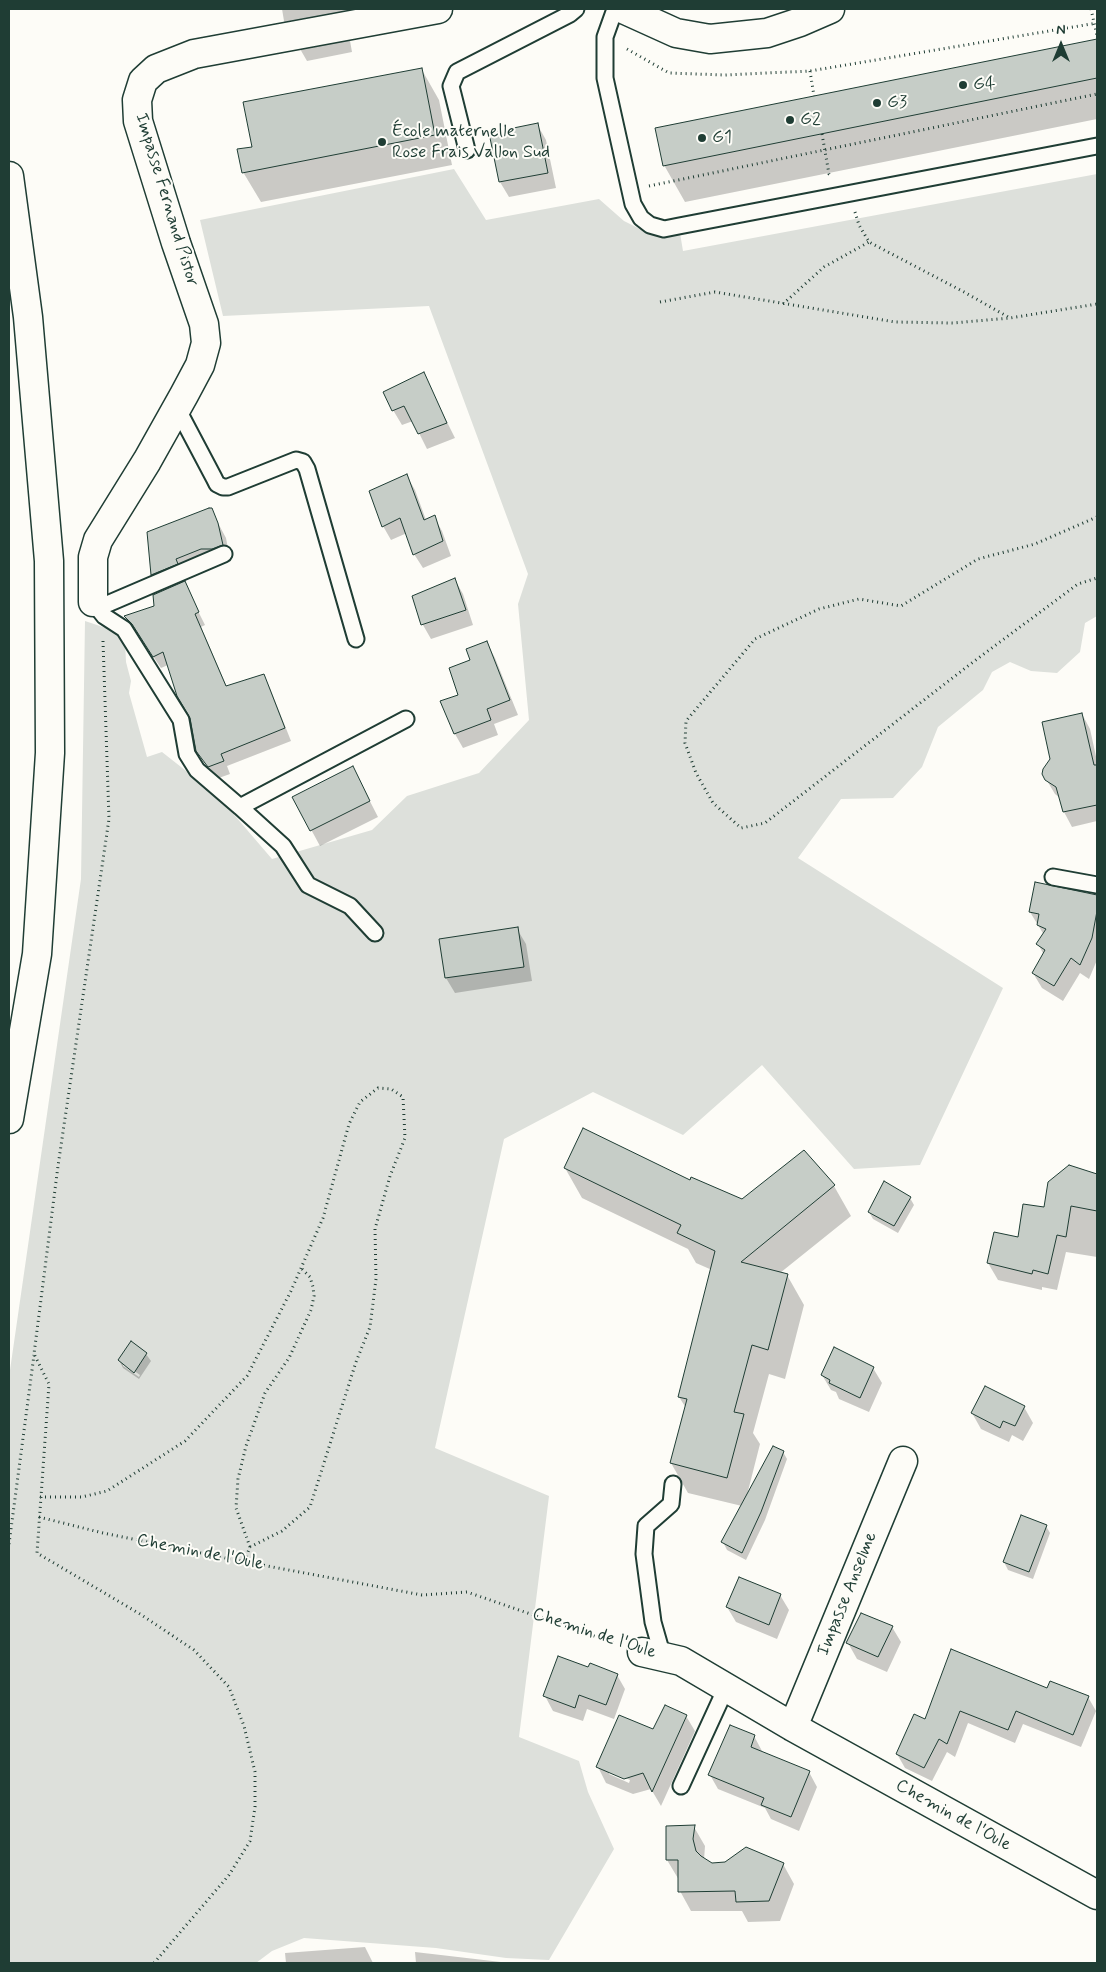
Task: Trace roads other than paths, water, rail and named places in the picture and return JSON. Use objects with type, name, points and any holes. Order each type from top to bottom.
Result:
[{"type":"main road","name":"Impasse Fernand Pistor","points":[[99,609],[93,557],[98,540],[177,408],[200,365],[206,343],[204,324],[176,243],[138,121],[137,100],[143,81],[156,69],[194,54],[438,9]]},
{"type":"main road","points":[[623,9],[676,33],[710,39],[767,34],[830,9]]},
{"type":"main road","points":[[9,176],[28,317],[50,561],[50,753],[36,954],[9,1119]]},
{"type":"main road","name":"Impasse Anselme","points":[[793,1728],[903,1461]]},
{"type":"main road","name":"Chemin de l'Oule","points":[[652,1654],[681,1661],[793,1728],[1097,1895]]},
{"type":"lane","points":[[467,150],[451,86],[457,72],[570,14],[576,9]]},
{"type":"lane","points":[[615,9],[604,36],[606,78],[629,191],[632,204],[641,218],[650,225],[664,229],[1097,146]]},
{"type":"lane","points":[[177,408],[217,484],[223,487],[228,487],[296,460],[303,462],[307,469],[356,639]]},
{"type":"lane","points":[[224,554],[99,609],[124,630],[181,720],[187,754],[197,770],[283,846],[308,885],[350,906],[375,933]]},
{"type":"lane","points":[[240,806],[406,719]]},
{"type":"lane","points":[[1052,877],[1097,885]]},
{"type":"lane","points":[[652,1654],[654,1622],[644,1554],[646,1526],[671,1504],[672,1484]]},
{"type":"lane","points":[[681,1786],[726,1688]]},
{"type":"place","name":"G4","points":[[963,85]]},
{"type":"place","name":"G3","points":[[877,103]]},
{"type":"place","name":"G2","points":[[790,120]]},
{"type":"place","name":"G1","points":[[702,138]]},
{"type":"place","name":"École maternelle Rose Frais Vallon Sud","points":[[382,142]]}]
